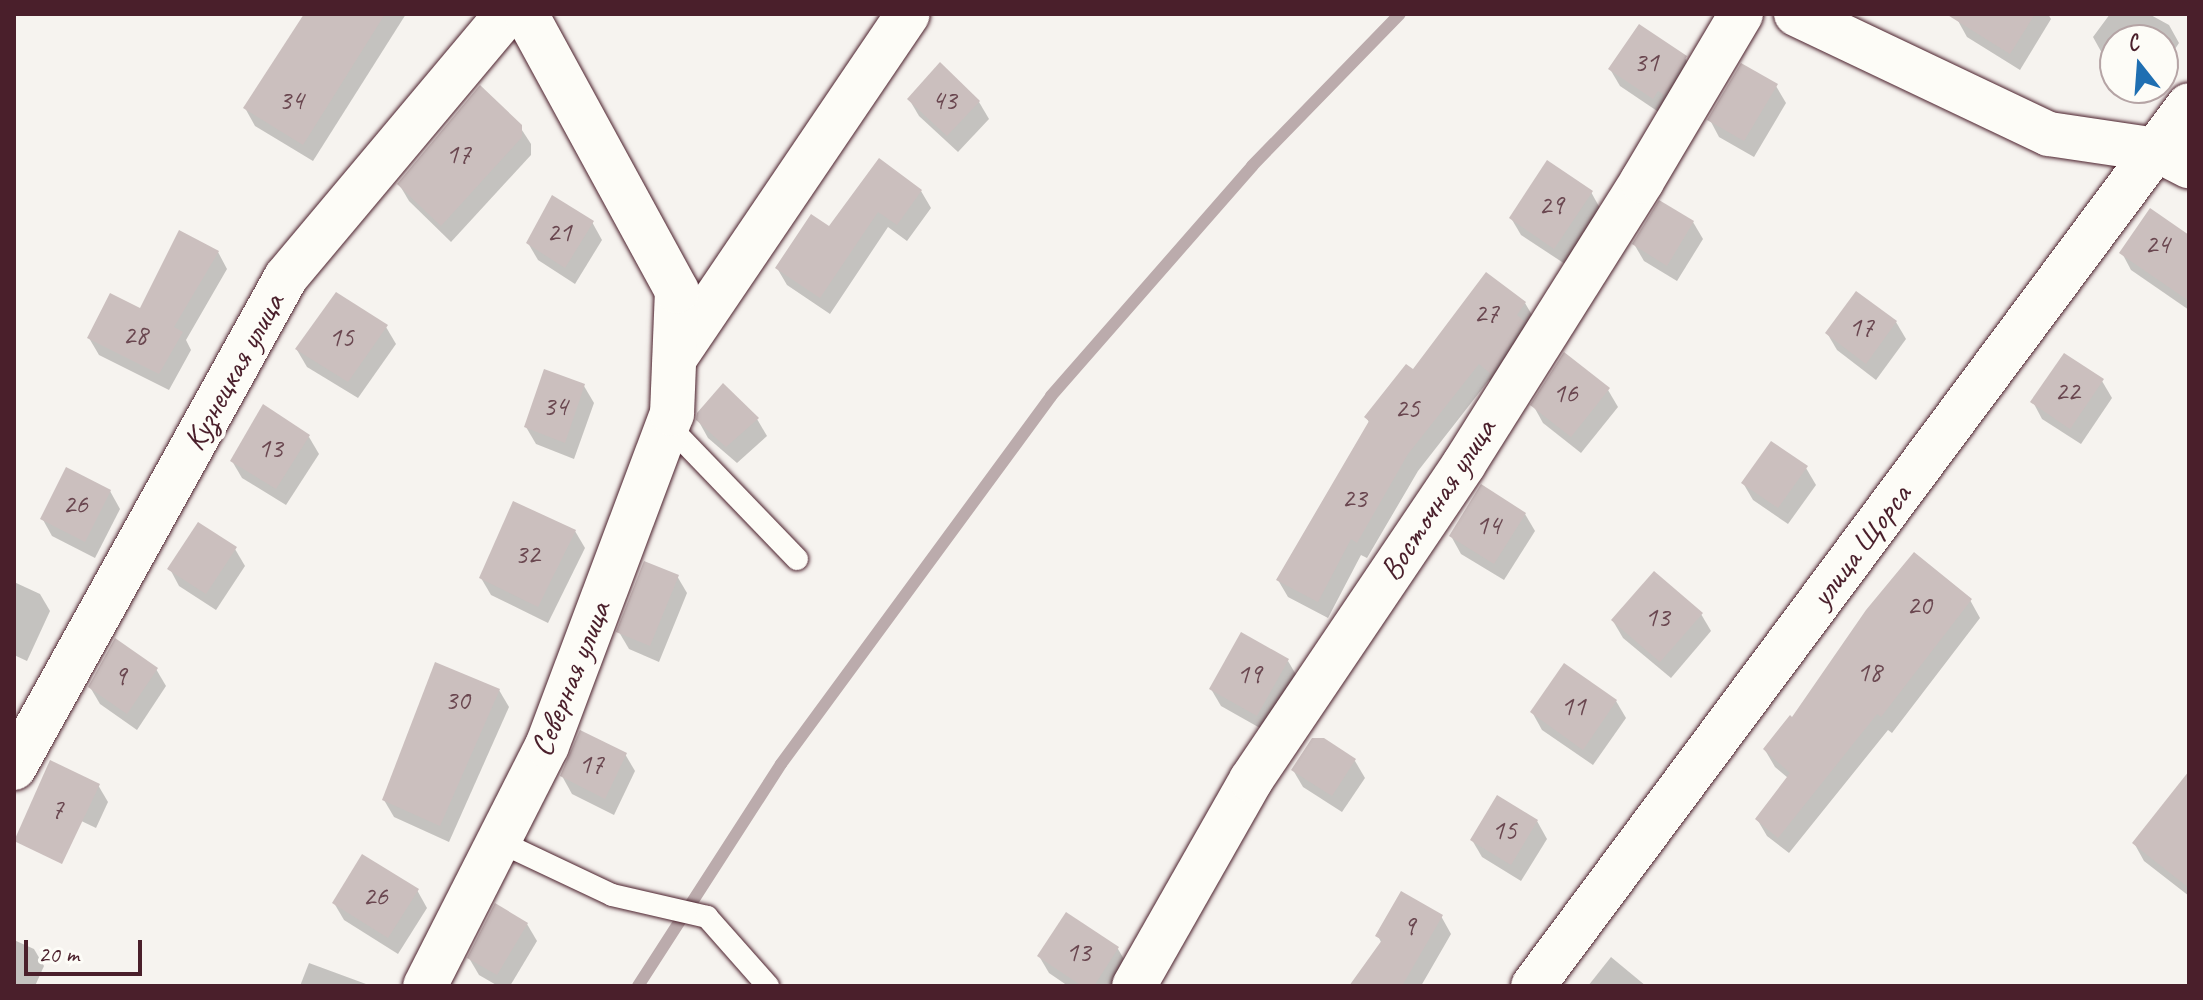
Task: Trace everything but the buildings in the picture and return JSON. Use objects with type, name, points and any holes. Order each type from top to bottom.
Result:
[{"type":"street","name":"Кузнецкая улица","points":[[14,768],[286,277],[507,14]]},
{"type":"street","name":"Северная улица","points":[[425,986],[547,746],[672,414],[677,291],[526,14]]},
{"type":"street","points":[[675,358],[908,14]]},
{"type":"street","name":"Восточная улица","points":[[1134,986],[1251,780],[1481,437],[1642,181],[1741,14]]},
{"type":"street","points":[[1796,14],[2049,134],[2173,158]]},
{"type":"street","name":"улица Щорса","points":[[1533,986],[2173,158],[2189,105]]},
{"type":"lane","points":[[668,425],[797,559]]},
{"type":"lane","points":[[498,841],[612,895],[707,917],[768,986]]},
{"type":"waterway","points":[[638,986],[781,764],[1051,396],[1252,166],[1400,14]]}]
